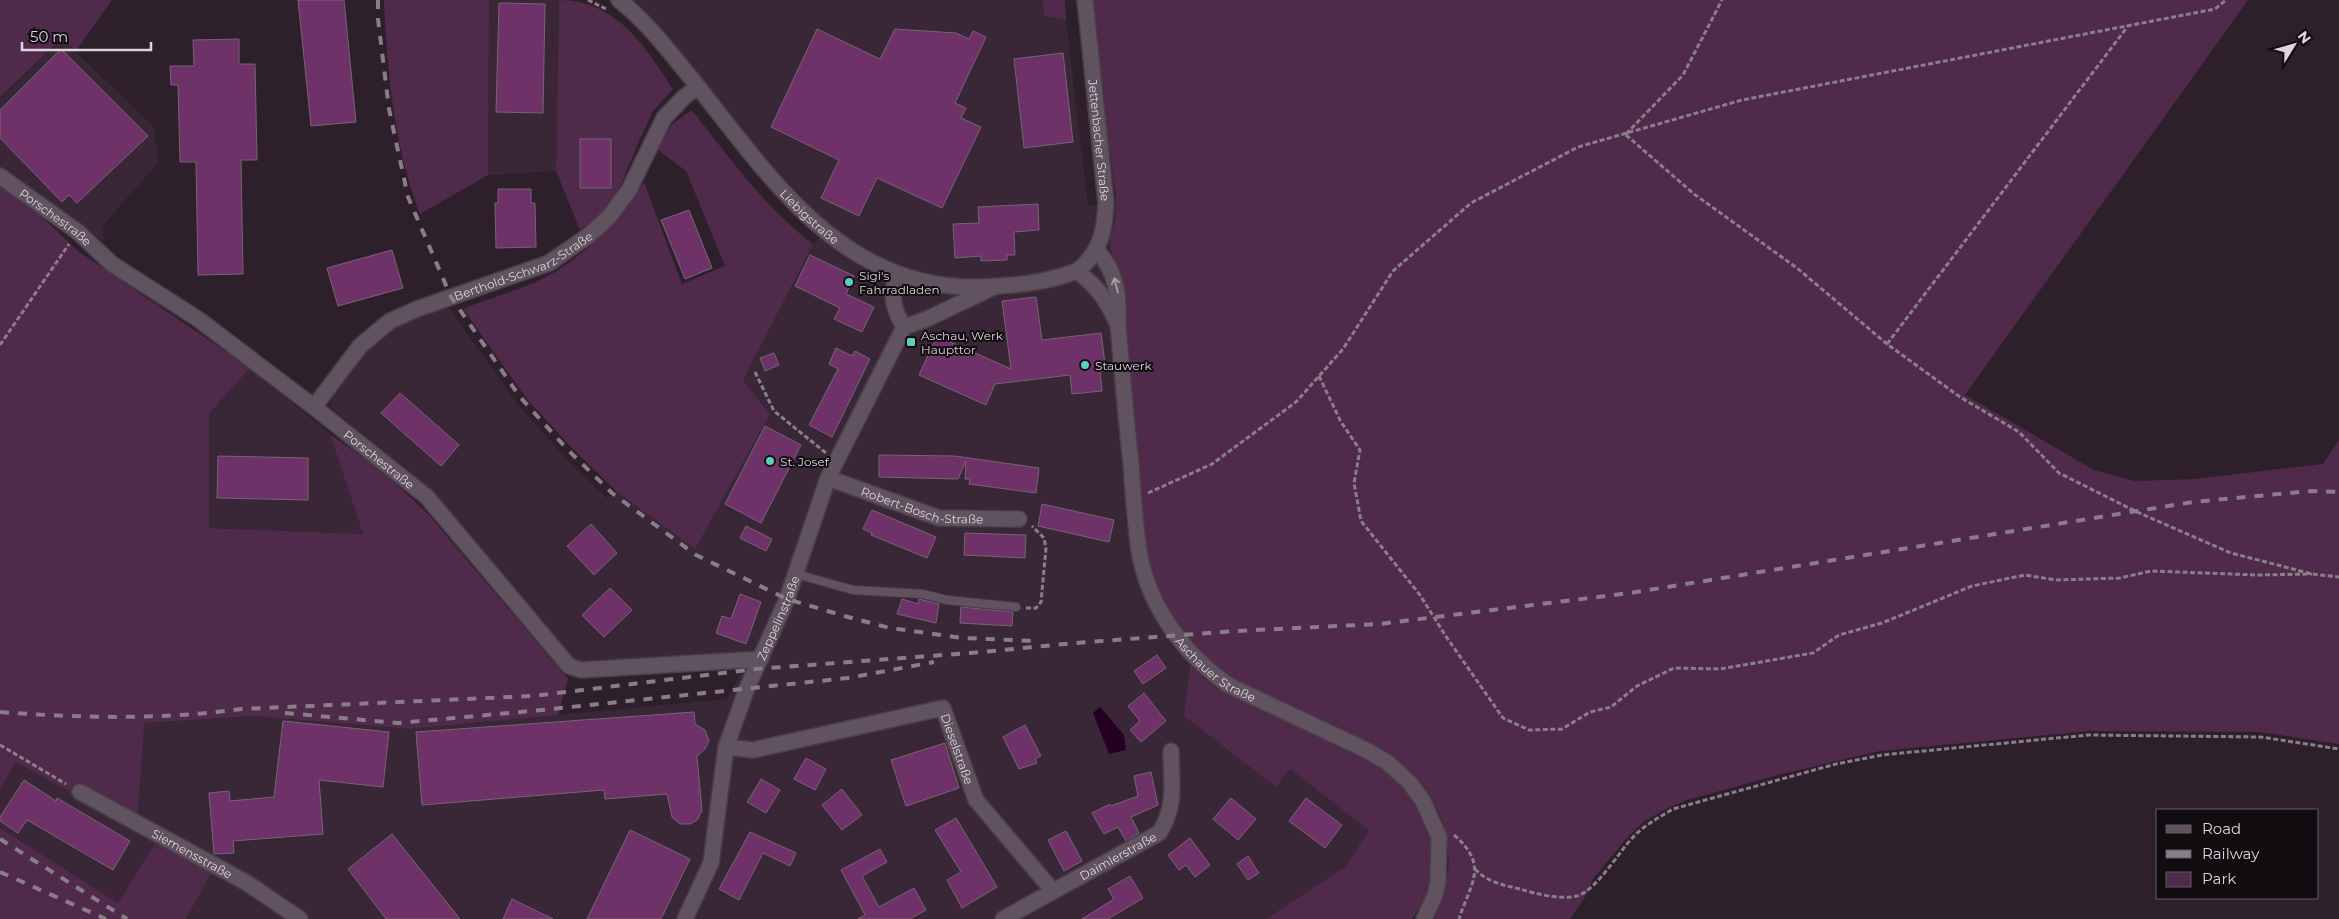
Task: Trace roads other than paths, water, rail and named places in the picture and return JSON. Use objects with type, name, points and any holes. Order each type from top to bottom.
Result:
[{"type":"street","name":"Liebigstraße","points":[[619,0],[654,32],[737,138],[806,214],[856,255],[896,275],[926,283],[959,288],[994,287],[1053,280],[1076,271]]},
{"type":"street","name":"Jettenbacher Straße","points":[[1076,271],[1088,262],[1097,250],[1106,219],[1106,202],[1084,0]]},
{"type":"street","name":"Berthold-Schwarz-Straße","points":[[314,407],[360,346],[390,321],[417,309],[550,262],[588,236],[608,217],[629,190],[664,118],[684,97],[698,87]]},
{"type":"street","name":"Porschestraße","points":[[0,176],[78,232],[112,264],[198,319],[314,407],[427,497],[569,666],[581,670],[761,659]]},
{"type":"street","name":"Aschauer Straße","points":[[1097,250],[1107,261],[1116,282],[1119,301],[1118,325],[1139,552],[1151,592],[1169,625],[1198,662],[1230,686],[1387,762],[1410,783],[1434,824],[1439,847],[1438,882],[1435,895],[1424,919]]},
{"type":"street","name":"Aschauer Straße","points":[[1076,271],[1097,287],[1108,302],[1118,325]]},
{"type":"street","points":[[896,275],[892,292],[894,304],[904,326],[927,319],[994,287]]},
{"type":"street","name":"Zeppelinstraße","points":[[684,919],[711,863],[726,747],[747,688],[796,574],[828,478],[904,326]]},
{"type":"street","name":"Robert-Bosch-Straße","points":[[828,478],[939,518],[1019,519]]},
{"type":"street","name":"Dieselstraße","points":[[726,747],[753,750],[943,708],[976,800],[1053,891]]},
{"type":"street","name":"Daimlerstraße","points":[[1003,919],[1158,832],[1168,820],[1172,806],[1171,751]]},
{"type":"street","name":"Siemensstraße","points":[[80,792],[247,883],[300,919]]},
{"type":"lane","points":[[796,574],[853,590],[924,594],[947,600],[1016,607]]},
{"type":"railway","points":[[378,0],[378,19],[389,109],[408,197],[451,297],[520,397],[567,449],[612,493],[696,555],[787,599],[890,628],[963,638],[1037,641]]},
{"type":"railway","points":[[0,712],[120,717],[181,715],[241,709],[533,696],[756,669],[1236,631],[1379,624],[1630,593],[2193,502],[2311,491],[2339,492]]},
{"type":"railway","points":[[285,713],[398,723],[848,678],[934,662]]},
{"type":"railway","points":[[0,839],[127,919]]},
{"type":"railway","points":[[0,872],[106,919]]},
{"type":"place","name":"Sigi's Fahrradladen","points":[[849,282]]},
{"type":"place","name":"Aschau, Werk Haupttor","points":[[911,342]]},
{"type":"place","name":"Stauwerk","points":[[1085,365]]},
{"type":"place","name":"St. Josef","points":[[770,461]]}]
